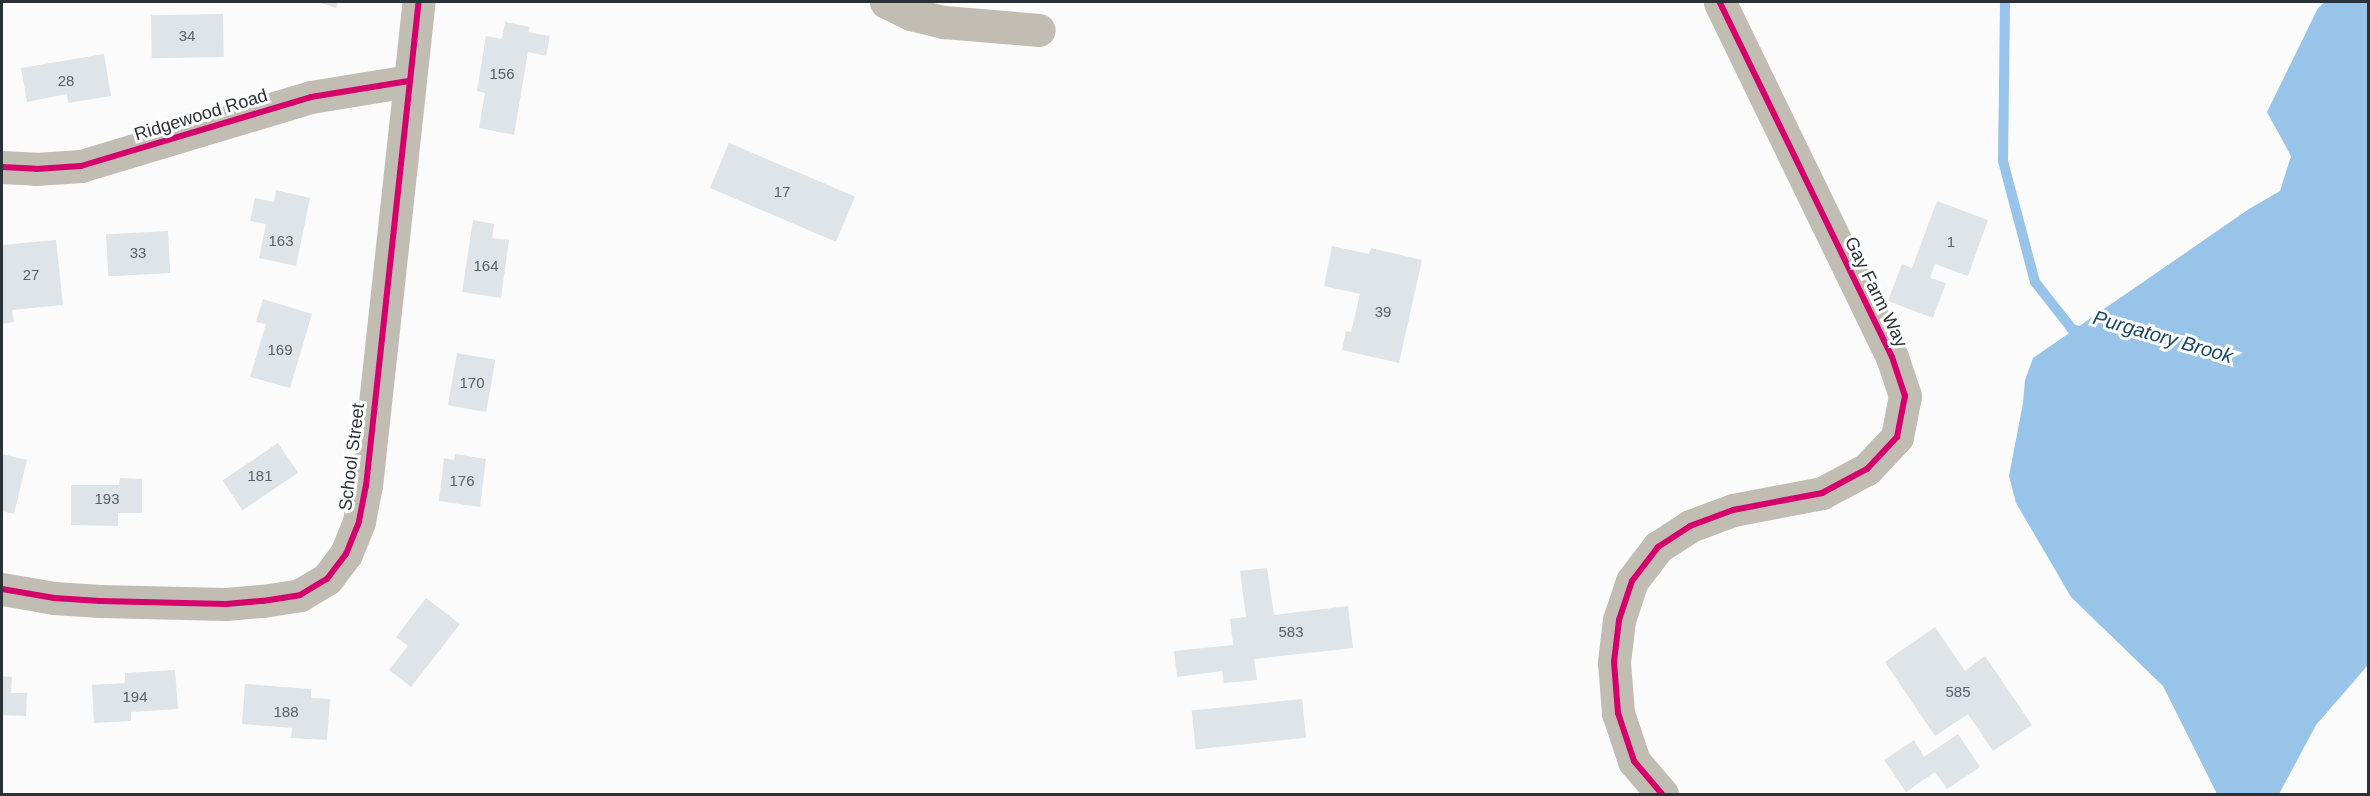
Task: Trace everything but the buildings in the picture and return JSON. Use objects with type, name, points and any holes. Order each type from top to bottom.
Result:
[{"type":"street","name":"School Street","points":[[2,589],[54,598],[226,604],[300,595],[327,579],[346,554],[359,521],[366,486],[419,2]]},
{"type":"street","points":[[886,2],[911,14],[944,22],[1039,30]]},
{"type":"street","name":"Gay Farm Way","points":[[1662,795],[1634,761],[1618,713],[1614,662],[1619,620],[1632,581],[1658,547],[1690,526],[1733,510],[1822,493],[1867,469],[1897,437],[1905,396],[1892,357],[1720,2]]},
{"type":"street","name":"Ridgewood Road","points":[[2,167],[36,169],[81,166],[311,97],[409,81]]},
{"type":"water","points":[[2325,2],[2368,2],[2368,665],[2316,725],[2279,794],[2217,794],[2163,686],[2071,597],[2016,503],[2009,476],[2023,403],[2025,380],[2033,358],[2249,209],[2280,191],[2291,156],[2267,112],[2318,8]]},
{"type":"waterway","name":"Purgatory Brook","points":[[2005,2],[2003,161],[2035,282],[2072,329],[2085,333]]},
{"type":"cycle path","points":[[2,589],[54,598],[100,601],[226,604],[263,601],[300,595],[327,579],[346,554],[359,521],[366,486],[419,2]]},
{"type":"cycle path","points":[[1662,794],[1634,761],[1618,713],[1614,662],[1619,620],[1632,581],[1658,547],[1690,526],[1733,510],[1822,493],[1867,469],[1897,437],[1905,396],[1892,357],[1720,2]]},
{"type":"cycle path","points":[[2,167],[36,169],[81,166],[311,97],[409,81]]}]
